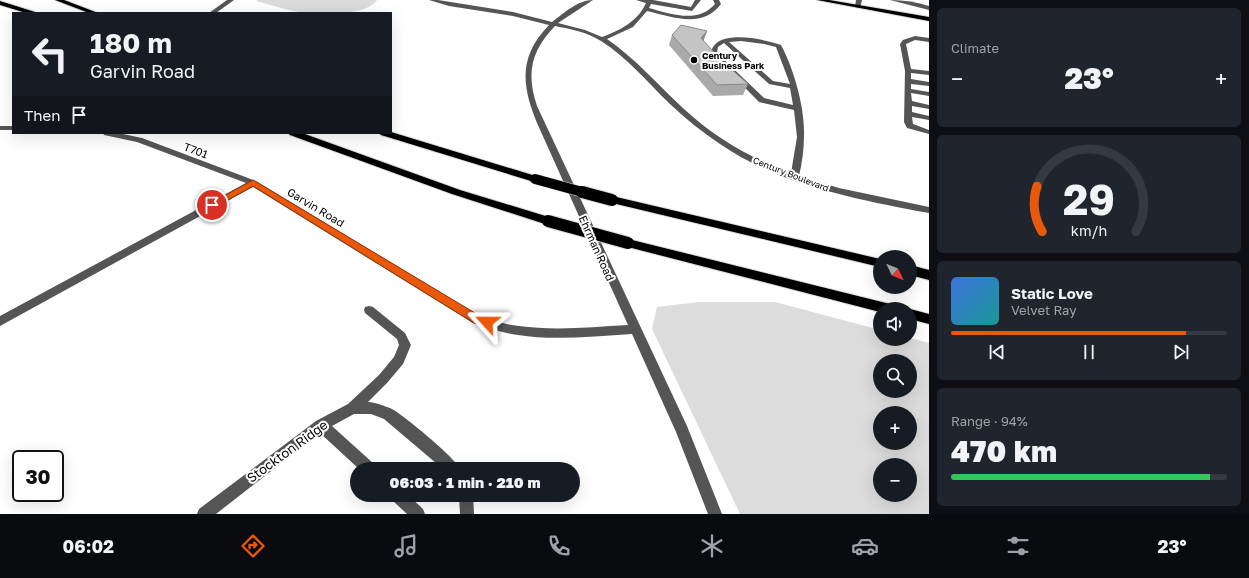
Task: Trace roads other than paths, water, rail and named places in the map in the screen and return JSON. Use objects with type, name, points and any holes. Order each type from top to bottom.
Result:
[{"type":"highway","points":[[58,0],[92,12]]},
{"type":"highway","points":[[0,3],[30,12]]},
{"type":"highway","points":[[296,134],[456,192],[548,221],[628,244],[873,305]]},
{"type":"highway","points":[[387,134],[535,179],[612,200],[873,261]]},
{"type":"highway","points":[[917,272],[929,275]]},
{"type":"highway","points":[[917,316],[929,319]]},
{"type":"main road","points":[[820,0],[929,19]]},
{"type":"street","points":[[213,12],[231,0]]},
{"type":"street","name":"Century Boulevard","points":[[432,0],[456,7],[500,12],[553,23],[585,32],[602,39],[642,72],[708,133],[747,156],[795,177],[848,194],[929,210]]},
{"type":"street","name":"Ehrman Road","points":[[590,0],[553,23],[538,40],[531,55],[528,73],[530,94],[546,134],[682,432],[715,514]]},
{"type":"street","points":[[640,0],[692,9],[698,0]]},
{"type":"street","points":[[646,9],[687,18],[695,18],[708,14],[714,10],[718,4],[716,0]]},
{"type":"street","points":[[858,7],[860,0]]},
{"type":"street","points":[[893,0],[920,2],[929,8]]},
{"type":"street","points":[[602,39],[624,31],[632,25],[646,9],[650,1]]},
{"type":"street","points":[[795,177],[799,153],[800,125],[797,108],[793,87],[780,46],[772,43],[744,39],[725,41],[715,45],[714,53],[762,100],[797,108]]},
{"type":"street","points":[[929,40],[908,39],[903,44],[908,71],[908,114],[910,126],[929,132]]},
{"type":"street","points":[[922,39],[929,48]]},
{"type":"street","points":[[725,41],[771,83],[793,87]]},
{"type":"street","points":[[908,71],[929,73]]},
{"type":"street","points":[[908,81],[929,84]]},
{"type":"street","points":[[909,91],[929,94]]},
{"type":"street","points":[[909,103],[929,107]]},
{"type":"street","points":[[908,114],[929,118]]},
{"type":"street","points":[[0,128],[12,128]]},
{"type":"street","name":"T701","points":[[112,134],[139,140],[253,183]]},
{"type":"street","points":[[0,320],[253,183]]},
{"type":"street","name":"Garvin Road","points":[[253,183],[477,320],[518,331],[544,333],[578,333],[634,328]]},
{"type":"street","points":[[354,408],[383,379],[399,360],[405,345],[401,336],[369,310]]},
{"type":"street","points":[[354,408],[371,408],[388,414],[446,462]]},
{"type":"street","name":"Stockton Ridge","points":[[204,514],[321,425],[354,408]]},
{"type":"street","points":[[321,425],[361,462]]},
{"type":"street","points":[[405,502],[418,514]]},
{"type":"street","points":[[466,502],[467,514]]},
{"type":"place","name":"Century Business Park","points":[[694,60]]}]
